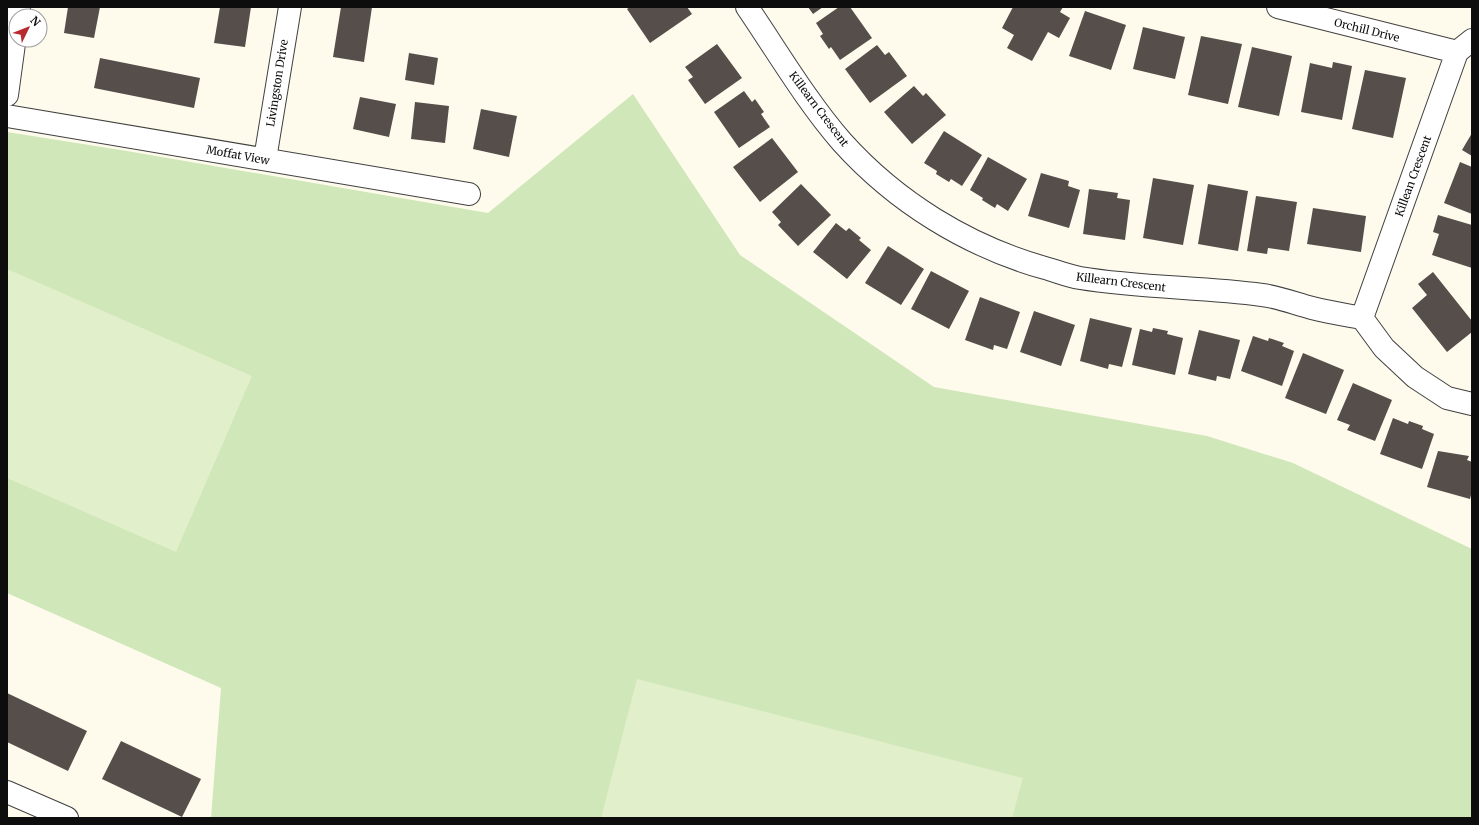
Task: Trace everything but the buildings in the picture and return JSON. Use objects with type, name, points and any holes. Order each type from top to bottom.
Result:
[{"type":"street","name":"Livingston Drive","points":[[265,159],[290,7]]},
{"type":"street","name":"Killearn Crescent","points":[[747,7],[822,116],[843,142],[871,170],[914,207],[964,237],[1019,260],[1078,278],[1156,287],[1215,290],[1266,295],[1312,309],[1362,318]]},
{"type":"street","name":"Orchill Drive","points":[[1278,7],[1464,46]]},
{"type":"street","name":"Killean Crescent","points":[[1362,318],[1464,46]]},
{"type":"street","points":[[7,95],[13,48]]},
{"type":"street","name":"Moffat View","points":[[7,116],[469,194]]},
{"type":"street","points":[[1362,318],[1384,348],[1415,378],[1447,398],[1472,404]]},
{"type":"street","points":[[7,792],[67,818]]},
{"type":"green space","points":[[633,94],[740,255],[934,387],[1207,436],[1293,463],[1472,549],[1472,818],[211,818],[221,688],[7,593],[7,132],[488,213]]},
{"type":"green space","points":[[7,269],[252,376],[176,552],[7,478]]},
{"type":"green space","points":[[637,679],[1023,778],[1012,818],[601,818]]}]
